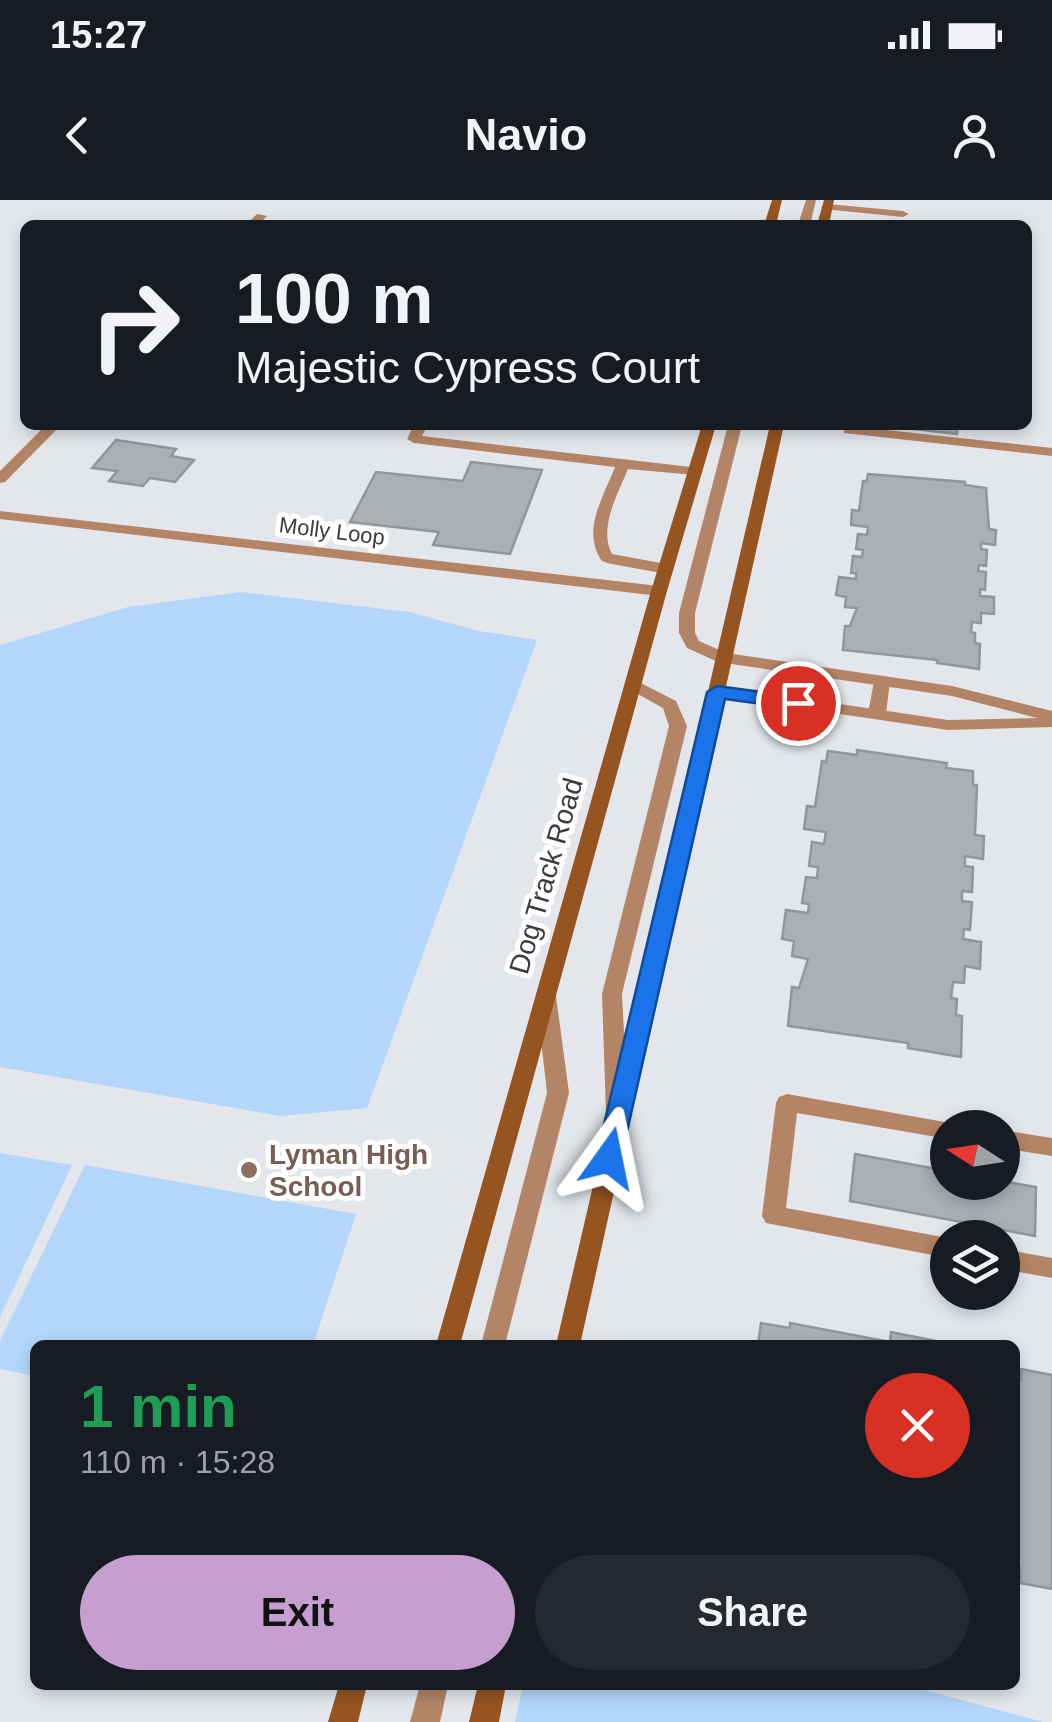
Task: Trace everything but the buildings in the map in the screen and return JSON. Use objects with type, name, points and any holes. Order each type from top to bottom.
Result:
[{"type":"main road","name":"Dog Track Road","points":[[449,1340],[659,591],[708,430]]},
{"type":"main road","points":[[569,1340],[776,430]]},
{"type":"main road","points":[[343,1722],[353,1690]]},
{"type":"main road","points":[[484,1722],[491,1690]]},
{"type":"street","points":[[828,204],[903,214]]},
{"type":"street","points":[[0,479],[49,430]]},
{"type":"street","points":[[419,430],[414,440],[696,471]]},
{"type":"street","points":[[734,430],[684,630],[689,642],[702,652],[724,658],[916,685],[1052,720]]},
{"type":"street","points":[[849,430],[1052,452]]},
{"type":"street","points":[[623,464],[601,526],[600,551],[616,562],[666,569]]},
{"type":"street","name":"Molly Loop","points":[[0,515],[659,591]]},
{"type":"street","points":[[877,714],[882,680]]},
{"type":"street","points":[[617,1120],[612,994],[678,726],[670,705],[633,684]]},
{"type":"street","points":[[717,692],[948,725],[1052,720]]},
{"type":"street","points":[[495,1340],[558,1093],[546,996]]},
{"type":"street","points":[[930,1127],[787,1103],[774,1216],[930,1245]]},
{"type":"street","points":[[1020,1142],[1052,1147]]},
{"type":"street","points":[[1020,1262],[1052,1268]]},
{"type":"street","points":[[425,1722],[433,1690]]},
{"type":"shaded area","points":[[241,592],[409,612],[479,631],[537,640],[367,1108],[281,1116],[0,1067],[0,645],[128,607]]},
{"type":"shaded area","points":[[0,1153],[72,1165],[0,1317]]},
{"type":"shaded area","points":[[85,1165],[356,1214],[315,1340],[30,1340],[30,1375],[0,1369],[0,1341]]},
{"type":"shaded area","points":[[522,1690],[925,1690],[1043,1722],[515,1722]]},
{"type":"place","name":"Lyman High School","points":[[249,1170]]},
{"type":"route","points":[[609,1158],[717,692],[798,703]]}]
